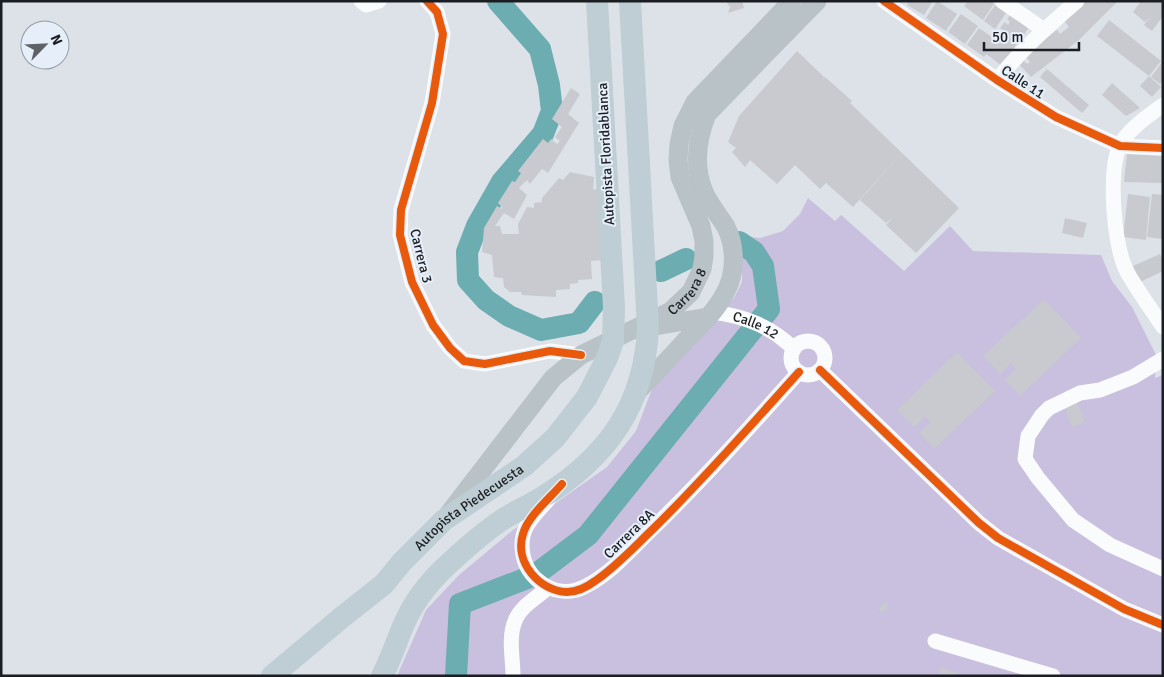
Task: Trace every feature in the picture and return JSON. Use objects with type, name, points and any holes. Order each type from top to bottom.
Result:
[{"type":"highway","name":"Autopista Floridablanca","points":[[597,1],[614,307]]},
{"type":"highway","points":[[388,671],[409,613],[419,597],[440,572],[504,518],[541,498],[585,467],[608,443],[626,416],[636,393],[646,356],[648,327],[630,1]]},
{"type":"highway","name":"Autopista Piedecuesta","points":[[272,676],[340,618],[384,584],[402,562],[444,520],[524,466],[555,438],[587,397],[607,358],[613,341],[614,307]]},
{"type":"main road","name":"Carrera 8","points":[[444,520],[553,378],[582,355],[663,316],[684,301],[691,292],[698,280],[704,256],[704,241],[701,226],[680,177],[678,160],[683,126],[695,102],[792,1]]},
{"type":"main road","points":[[704,192],[698,170],[697,150],[700,132],[707,114],[817,1]]},
{"type":"main road","points":[[636,393],[712,312],[725,293],[731,278],[734,261],[732,244],[726,228],[704,192],[679,144]]},
{"type":"main road","name":"Carrera 8","points":[[648,327],[712,312]]},
{"type":"street","points":[[361,1],[366,5],[379,1]]},
{"type":"street","name":"Carrera 3","points":[[427,1],[437,12],[442,34],[432,103],[401,210],[400,235],[412,282],[433,325],[450,348],[464,361],[485,364],[550,351],[582,355]]},
{"type":"street","name":"Calle 11","points":[[884,1],[997,80],[1056,118],[1120,146],[1163,148]]},
{"type":"street","points":[[1002,1],[1044,30]]},
{"type":"street","points":[[997,80],[1013,60],[1077,1]]},
{"type":"street","points":[[1163,105],[1140,121],[1120,146],[1114,168],[1118,247],[1127,271],[1163,327]]},
{"type":"street","name":"Calle 12","points":[[712,312],[733,314],[746,318],[770,329],[794,349]]},
{"type":"street","points":[[809,341],[819,345],[823,349],[825,360],[820,370],[810,375],[799,372],[795,368],[792,358],[794,349],[798,345],[809,341]]},
{"type":"street","points":[[1163,359],[1133,377],[1100,390],[1080,393],[1049,408],[1028,436],[1025,459],[1038,478],[1073,520],[1110,545],[1163,569]]},
{"type":"street","points":[[820,370],[979,523],[998,538],[1124,609],[1163,625]]},
{"type":"street","name":"Carrera 8A","points":[[542,584],[567,592],[582,588],[617,564],[674,508],[799,372]]},
{"type":"street","points":[[513,676],[512,632],[515,620],[542,584],[524,564],[521,545],[522,535],[528,521],[562,484]]},
{"type":"street","points":[[935,641],[1053,676]]},
{"type":"shaded area","points":[[808,198],[835,221],[841,215],[904,271],[950,226],[973,251],[1101,255],[1112,281],[1132,307],[1156,355],[1155,378],[1163,375],[1163,676],[397,676],[426,610],[459,575],[513,530],[607,467],[636,431],[652,389],[734,298],[742,282],[742,261],[738,236],[760,238],[783,231],[800,214]]},
{"type":"building","points":[[726,1],[742,1],[744,8],[728,13],[730,7]]},
{"type":"building","points":[[909,1],[933,1],[924,15],[907,5]]},
{"type":"building","points":[[937,1],[957,14],[946,31],[926,18]]},
{"type":"building","points":[[968,1],[991,1],[994,4],[983,20],[964,6]]},
{"type":"building","points":[[1086,1],[1118,1],[1079,40],[1031,77],[1016,61],[1020,57],[1027,64],[1030,62],[1024,54],[1057,30],[1060,34],[1069,27],[1064,21]]},
{"type":"building","points":[[1141,1],[1163,1],[1163,16],[1152,31],[1144,25],[1151,16],[1145,22],[1133,12]]},
{"type":"building","points":[[995,5],[1006,13],[995,29],[984,21]]},
{"type":"building","points":[[1012,13],[1030,26],[1001,65],[986,54],[984,57],[967,45],[979,28],[996,40],[1003,30],[1000,28],[1005,22],[1008,25],[1010,22],[1007,19]]},
{"type":"building","points":[[961,14],[978,26],[965,44],[948,32]]},
{"type":"building","points":[[1109,20],[1161,61],[1149,76],[1097,36]]},
{"type":"building","points":[[797,51],[824,77],[821,81],[825,77],[852,101],[850,103],[902,153],[853,207],[826,183],[820,189],[795,165],[777,184],[750,160],[745,167],[732,152],[736,148],[728,142],[739,116]]},
{"type":"building","points":[[1163,61],[1163,80],[1160,84],[1151,77]]},
{"type":"building","points":[[1047,69],[1089,105],[1082,113],[1040,77]]},
{"type":"building","points":[[1149,76],[1161,87],[1152,97],[1140,86]]},
{"type":"building","points":[[1112,83],[1140,108],[1126,116],[1102,95]]},
{"type":"building","points":[[571,88],[580,94],[568,114],[579,123],[548,173],[542,169],[530,184],[527,180],[519,188],[527,195],[514,219],[504,213],[495,226],[500,226],[502,234],[519,234],[518,224],[527,207],[534,208],[534,203],[542,202],[542,198],[559,178],[563,180],[570,172],[594,177],[593,189],[598,190],[604,260],[591,261],[592,279],[578,280],[578,283],[570,284],[570,289],[556,290],[556,297],[522,295],[521,292],[510,292],[504,287],[503,278],[494,277],[492,255],[482,252],[484,228],[497,206],[502,209],[498,203],[512,181],[515,182],[521,173],[518,171],[543,139],[548,143],[551,139],[557,144],[560,141],[555,137],[562,127],[552,119]]},
{"type":"building","points":[[902,153],[959,208],[916,253],[886,225],[893,217],[886,223],[860,200]]},
{"type":"building","points":[[1127,154],[1163,156],[1163,183],[1124,182]]},
{"type":"building","points":[[1128,194],[1150,197],[1146,240],[1123,237]]},
{"type":"building","points":[[1152,194],[1163,195],[1163,239],[1147,237]]},
{"type":"building","points":[[1065,218],[1087,223],[1083,238],[1062,233]]},
{"type":"building","points":[[1160,254],[1163,260],[1163,271],[1140,282],[1133,266]]},
{"type":"building","points":[[1044,299],[1081,338],[1020,396],[1005,380],[1016,369],[1011,363],[1000,374],[983,356]]},
{"type":"building","points":[[957,352],[995,391],[934,449],[919,433],[930,422],[925,416],[914,427],[897,410]]},
{"type":"building","points":[[1077,402],[1085,422],[1072,427],[1064,406]]},
{"type":"building","points":[[885,602],[889,606],[882,613],[878,609]]},
{"type":"building","points":[[941,667],[964,676],[938,676]]},
{"type":"waterway","points":[[498,1],[540,49],[549,85],[552,111],[543,134],[502,182],[477,226],[467,252],[468,280],[486,300],[509,316],[541,330],[579,323],[595,302]]},
{"type":"waterway","points":[[456,676],[460,604],[535,575],[588,535],[769,309],[763,266],[754,252],[739,242]]},
{"type":"waterway","points":[[661,271],[686,259]]},
{"type":"cycle path","points":[[427,1],[437,12],[443,34],[432,103],[401,210],[400,235],[412,282],[433,325],[450,348],[464,361],[485,364],[550,351],[581,355]]},
{"type":"cycle path","points":[[884,1],[997,80],[1056,117],[1120,146],[1163,148]]},
{"type":"cycle path","points":[[820,370],[979,523],[998,538],[1124,609],[1163,625]]},
{"type":"cycle path","points":[[562,484],[530,521],[523,534],[521,544],[522,555],[526,564],[538,581],[557,590],[571,592],[582,589],[592,583],[626,556],[728,451],[799,372]]}]
